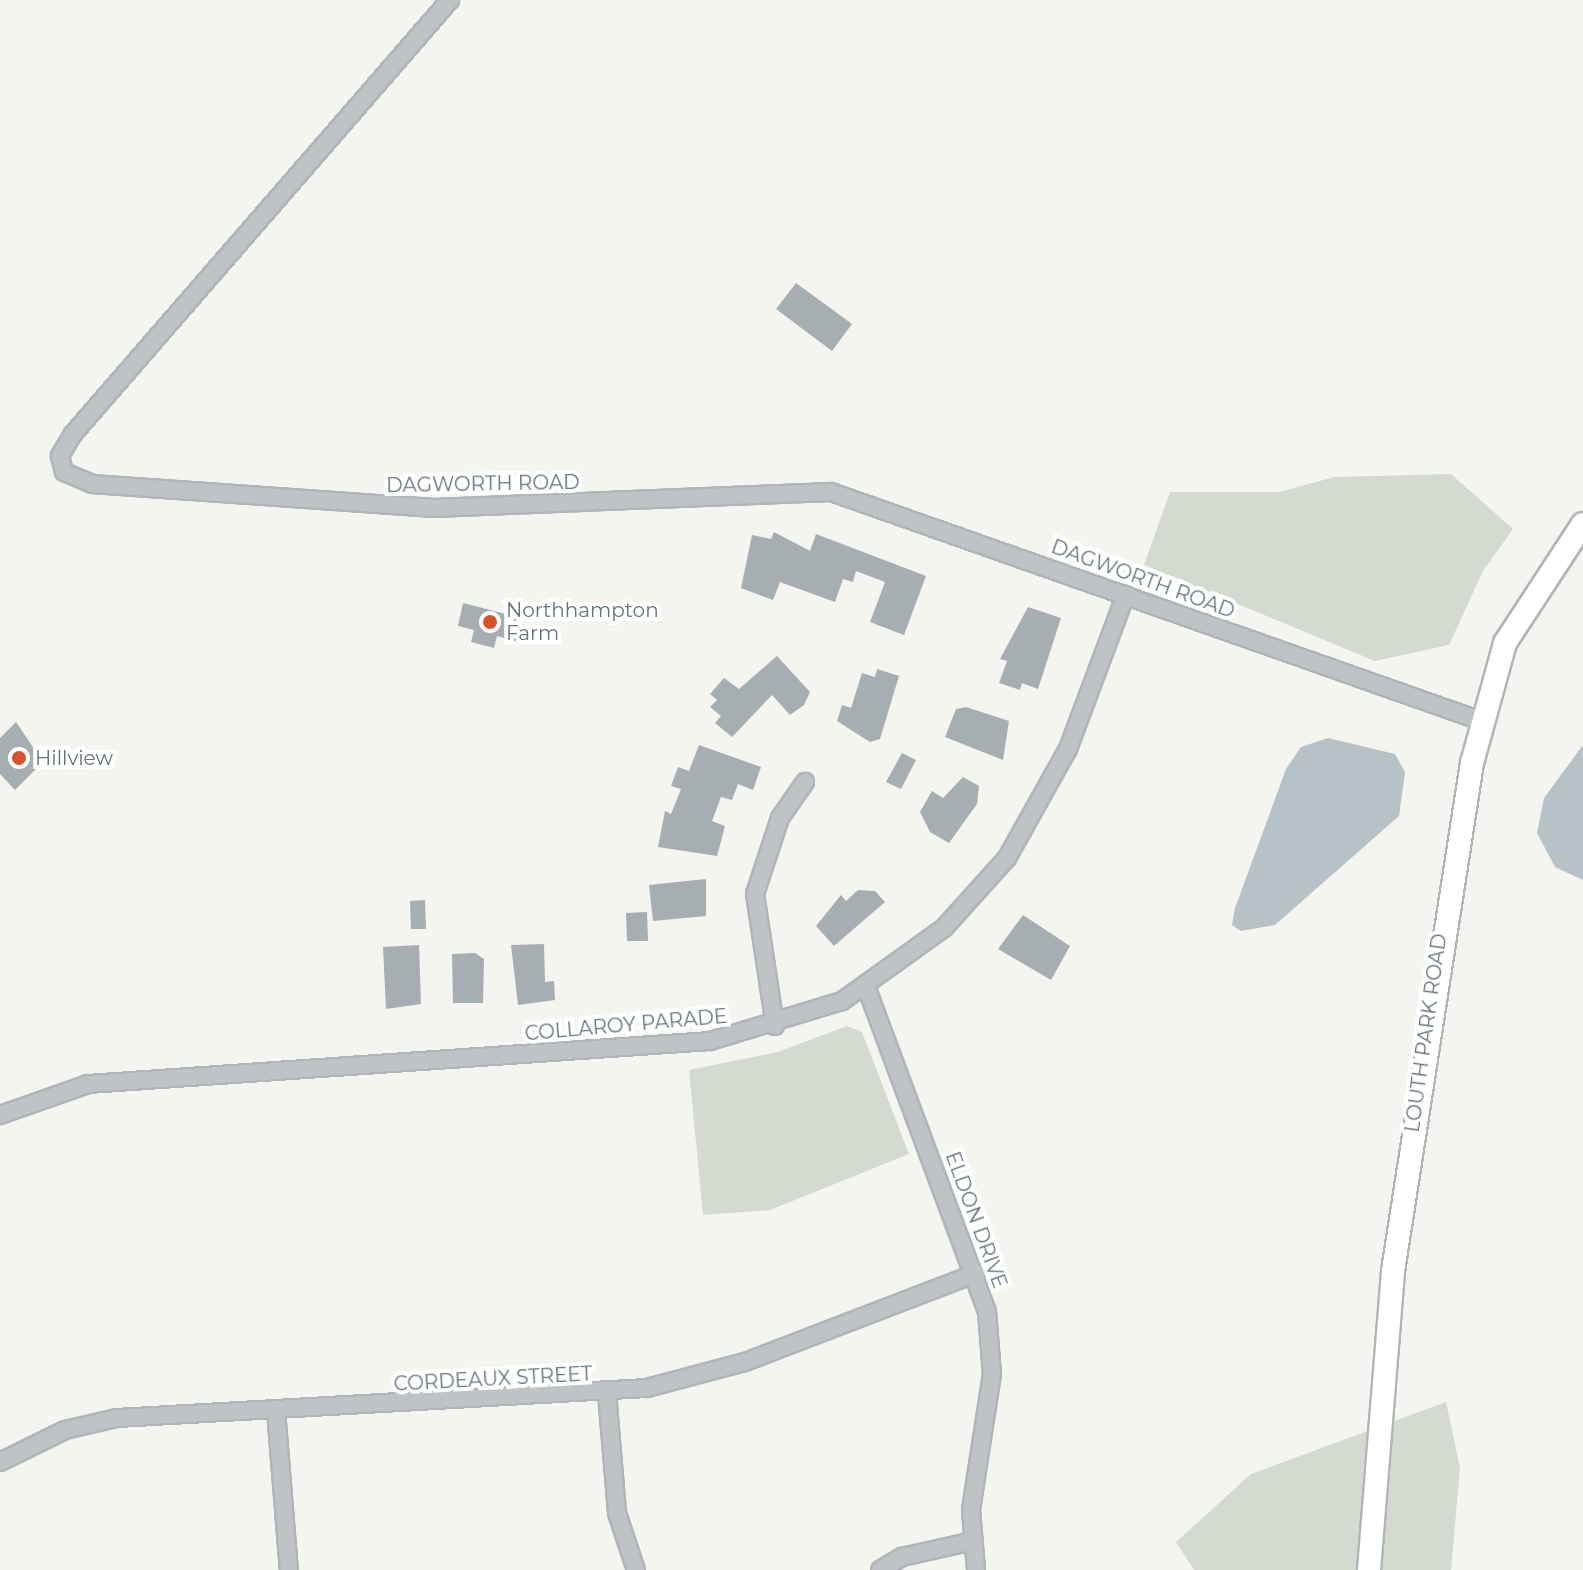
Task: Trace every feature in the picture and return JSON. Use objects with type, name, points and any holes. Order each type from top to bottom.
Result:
[{"type":"street","name":"DAGWORTH ROAD","points":[[450,0],[73,434],[60,456],[64,472],[92,484],[434,508],[831,492],[1484,722]]},
{"type":"street","name":"LOUTH PARK ROAD","points":[[1369,1570],[1393,1271],[1417,1087],[1484,722],[1505,643],[1583,524]]},
{"type":"street","name":"COLLAROY PARADE","points":[[0,1115],[88,1084],[677,1045],[775,1026],[867,989],[967,906],[1024,831],[1068,749],[1126,594]]},
{"type":"street","points":[[775,1026],[755,894],[780,818],[805,782]]},
{"type":"street","name":"ELDON DRIVE","points":[[867,989],[977,1273],[992,1374],[973,1541],[976,1570]]},
{"type":"street","name":"CORDEAUX STREET","points":[[0,1462],[100,1421],[607,1393],[745,1362],[977,1273]]},
{"type":"street","points":[[607,1393],[617,1513],[636,1570]]},
{"type":"street","points":[[276,1410],[289,1570]]},
{"type":"street","points":[[880,1570],[902,1557],[973,1541]]},
{"type":"shaded area","points":[[1451,474],[1513,529],[1483,571],[1449,645],[1375,661],[1144,565],[1170,492],[1280,492],[1334,477]]},
{"type":"shaded area","points":[[1328,738],[1395,754],[1405,772],[1399,816],[1275,925],[1241,931],[1232,925],[1235,908],[1286,769],[1301,747]]},
{"type":"shaded area","points":[[1583,745],[1583,880],[1555,867],[1537,833],[1544,798]]},
{"type":"shaded area","points":[[847,1026],[862,1032],[909,1154],[770,1210],[703,1215],[689,1070],[778,1052]]},
{"type":"shaded area","points":[[1446,1402],[1460,1468],[1451,1570],[1194,1570],[1176,1542],[1251,1474]]},
{"type":"building","points":[[796,283],[852,324],[832,351],[776,309]]},
{"type":"building","points":[[774,532],[810,551],[816,534],[926,576],[904,635],[870,622],[885,582],[856,571],[853,582],[843,579],[835,602],[780,582],[773,600],[741,588],[752,535],[771,539]]},
{"type":"building","name":"Northhampton Farm","points":[[463,603],[522,618],[516,641],[497,636],[494,648],[471,642],[474,630],[458,626]]},
{"type":"building","points":[[1028,607],[1061,618],[1038,689],[1022,683],[1020,690],[999,683],[1007,661],[1000,659]]},
{"type":"building","points":[[777,656],[810,692],[804,705],[790,715],[772,695],[732,737],[715,723],[721,716],[710,707],[717,700],[710,694],[724,678],[739,689]]},
{"type":"building","points":[[877,669],[899,676],[880,739],[870,742],[837,721],[842,705],[851,708],[862,673],[875,677]]},
{"type":"building","points":[[966,707],[1009,721],[1003,760],[945,737],[956,709]]},
{"type":"building","name":"Hillview","points":[[16,722],[43,762],[15,790],[0,774],[0,738]]},
{"type":"building","points":[[699,745],[761,767],[753,790],[738,784],[732,800],[721,797],[712,821],[725,826],[717,856],[658,847],[665,811],[671,814],[681,789],[671,786],[678,767],[689,771]]},
{"type":"building","points":[[902,753],[916,760],[901,789],[886,782]]},
{"type":"building","points":[[963,777],[979,786],[977,804],[949,843],[930,832],[920,812],[932,791],[943,798]]},
{"type":"building","points":[[706,879],[706,916],[653,921],[649,885]]},
{"type":"building","points":[[858,890],[875,891],[885,902],[834,946],[816,926],[841,895],[846,901]]},
{"type":"building","points":[[425,900],[426,929],[411,929],[410,901]]},
{"type":"building","points":[[647,912],[648,941],[627,941],[626,913]]},
{"type":"building","points":[[1023,915],[1070,946],[1051,980],[998,949]]},
{"type":"building","points":[[544,944],[545,982],[554,981],[555,1000],[518,1005],[511,945]]},
{"type":"building","points":[[419,945],[421,1004],[386,1009],[383,947]]},
{"type":"building","points":[[475,953],[484,959],[483,1003],[453,1003],[452,954]]},
{"type":"place","name":"Northhampton Farm","points":[[490,622]]},
{"type":"place","name":"Hillview","points":[[19,758]]}]
